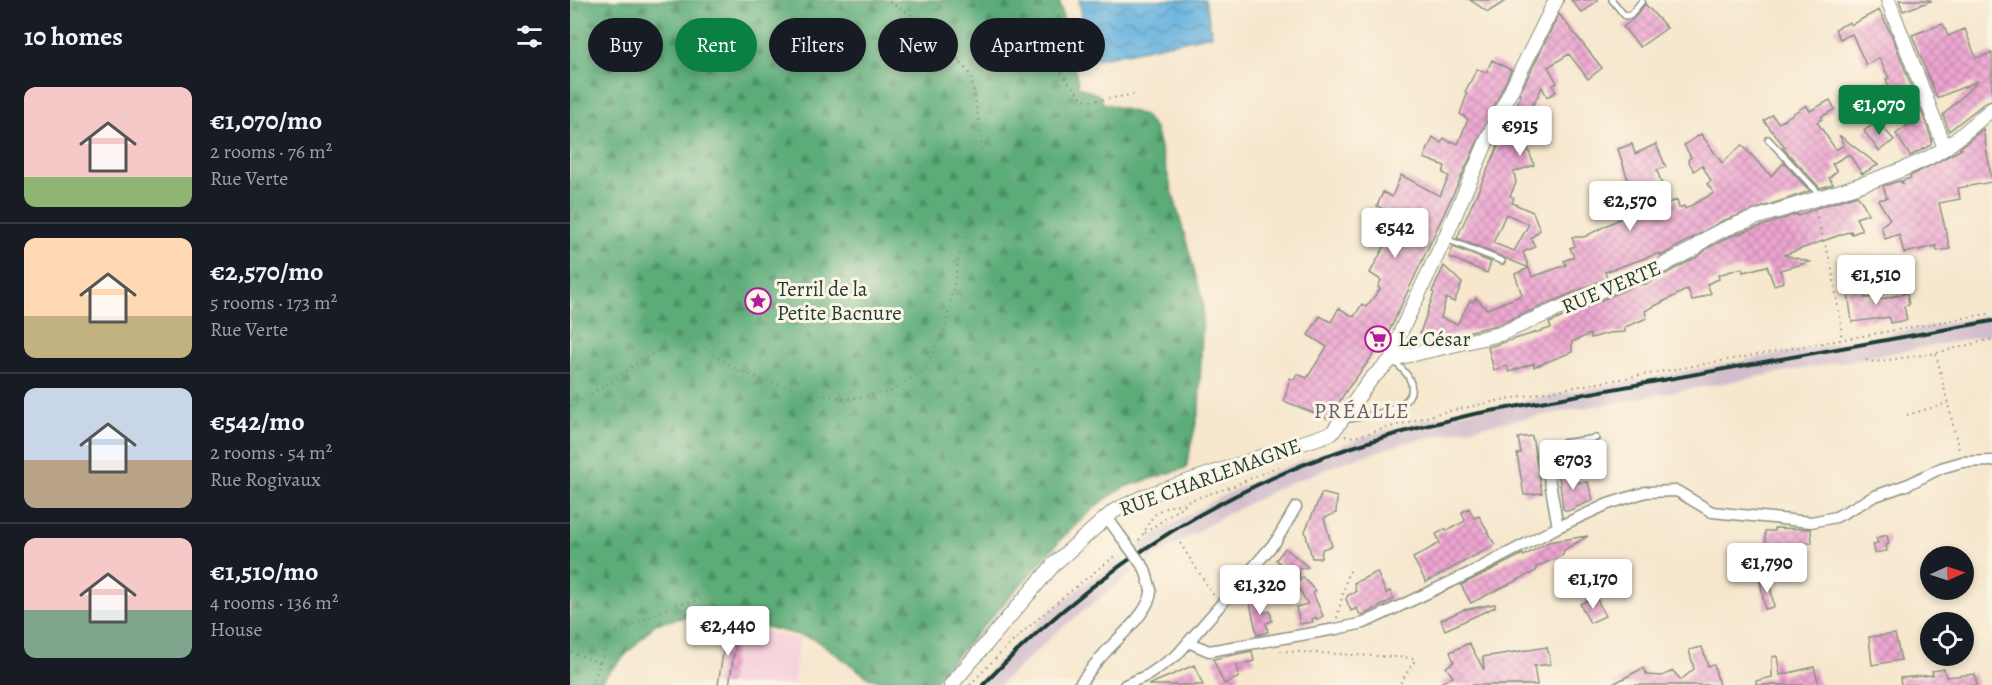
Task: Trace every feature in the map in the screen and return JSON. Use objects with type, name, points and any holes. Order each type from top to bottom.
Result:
[{"type":"street","points":[[1339,424],[1371,379],[1392,359],[1399,337],[1492,129],[1556,0]]},
{"type":"street","points":[[1888,0],[1945,148]]},
{"type":"street","name":"RUE VERTE","points":[[1392,359],[1500,334],[1634,276],[1643,276],[1695,248],[1701,242],[1738,224],[1817,199],[1927,159],[1945,148],[1992,109]]},
{"type":"street","points":[[1399,337],[1402,345],[1419,352]]},
{"type":"street","name":"RUE CHARLEMAGNE","points":[[951,685],[1055,563],[1106,516],[1145,496],[1332,433],[1339,424]]},
{"type":"street","points":[[1546,460],[1558,527]]},
{"type":"street","points":[[1188,642],[1209,651],[1364,622],[1476,570],[1558,527],[1608,504],[1646,492],[1677,491],[1712,512],[1811,522],[1823,521],[1941,468],[1962,462],[1992,461]]},
{"type":"street","points":[[1125,685],[1148,675],[1167,662],[1188,642],[1276,541],[1296,507]]},
{"type":"street","name":"RUE CHARLEMAGNE","points":[[1079,685],[1102,656],[1143,612],[1151,597],[1145,569],[1106,516]]},
{"type":"lane","points":[[1612,0],[1625,16],[1630,15],[1642,1]]},
{"type":"lane","points":[[1768,139],[1817,199]]},
{"type":"lane","points":[[1445,238],[1502,261]]},
{"type":"lane","points":[[1339,424],[1399,407],[1410,395],[1409,378],[1392,359]]},
{"type":"lane","points":[[1546,460],[1562,443],[1596,438]]},
{"type":"path","points":[[667,347],[704,348],[740,372],[809,393],[848,399],[892,391],[925,369],[945,327],[959,258],[981,190],[981,134],[971,76],[934,28],[886,0]]},
{"type":"path","points":[[1008,0],[1046,54],[1083,99],[1094,101],[1136,94]]},
{"type":"path","points":[[1817,199],[1842,330],[1840,339]]},
{"type":"path","points":[[726,307],[732,296],[735,278],[733,255]]},
{"type":"path","points":[[570,406],[641,360],[667,347],[726,307],[758,301]]},
{"type":"path","points":[[1339,424],[1345,436],[1355,437],[1440,412],[1992,313]]},
{"type":"path","points":[[1866,360],[1874,362],[1936,353],[1992,339]]},
{"type":"path","points":[[1936,353],[1962,462]]},
{"type":"path","points":[[1907,415],[1948,403]]},
{"type":"path","points":[[1139,541],[1152,516],[1162,509],[1234,486],[1284,464],[1289,449]]},
{"type":"path","points":[[1145,533],[1189,501]]},
{"type":"path","points":[[1166,518],[1170,524]]},
{"type":"path","points":[[1180,543],[1220,605]]},
{"type":"path","points":[[970,685],[1035,621],[1118,554]]},
{"type":"path","points":[[1336,629],[1348,573],[1353,569]]},
{"type":"path","points":[[592,685],[610,636],[676,603],[706,600],[720,607]]},
{"type":"path","points":[[1281,651],[1413,658],[1416,660],[1399,685]]},
{"type":"path","points":[[570,652],[601,663]]},
{"type":"shaded area","points":[[1992,315],[1992,335],[1477,427],[1404,443],[1344,462],[1285,485],[1222,517],[1149,560],[1138,545],[1212,501],[1279,469],[1367,436],[1431,418]]},
{"type":"shaded area","points":[[1122,555],[1133,572],[1063,627],[999,685],[975,685],[1049,612]]},
{"type":"shaded area","points":[[723,627],[800,638],[793,685],[714,685]]},
{"type":"green space","points":[[570,0],[1059,0],[1063,18],[970,18],[970,72],[1076,72],[1079,87],[1099,95],[1103,103],[1144,115],[1155,129],[1203,302],[1199,410],[1186,468],[1124,487],[1096,506],[1062,538],[931,685],[889,685],[868,677],[815,639],[706,612],[655,624],[597,685],[570,685]]},
{"type":"water","points":[[1079,0],[1205,0],[1212,35],[1105,57],[1105,18],[1083,18]]},
{"type":"building","points":[[1470,0],[1507,0],[1488,12]]},
{"type":"building","points":[[1571,0],[1598,0],[1582,13]]},
{"type":"building","points":[[1899,0],[1930,0],[1931,1],[1903,11]]},
{"type":"building","points":[[1645,4],[1667,28],[1640,47],[1623,27]]},
{"type":"building","points":[[1879,10],[1893,38],[1911,86],[1905,89],[1922,112],[1932,140],[1931,145],[1910,156],[1896,134],[1909,124],[1899,111],[1886,79],[1889,78],[1879,58],[1866,65],[1852,34],[1840,39],[1835,29],[1850,22],[1851,25]]},
{"type":"building","points":[[1559,14],[1602,68],[1588,79],[1569,54],[1548,67],[1557,83],[1553,85],[1556,92],[1547,97],[1542,87],[1531,109],[1538,136],[1526,143],[1534,165],[1514,172],[1516,183],[1510,196],[1514,198],[1512,203],[1533,212],[1540,230],[1531,238],[1535,247],[1523,252],[1529,268],[1457,238],[1521,95],[1519,95]],"holes":[[[1506,214],[1529,224],[1514,251],[1493,243]]]},
{"type":"building","points":[[1943,24],[1948,36],[1965,29],[1976,58],[1992,53],[1992,100],[1986,102],[1949,131],[1943,115],[1978,81],[1937,98],[1912,35]]},
{"type":"building","points":[[1492,60],[1511,70],[1386,338],[1346,391],[1329,419],[1284,401],[1290,378],[1294,380],[1297,374],[1307,378],[1327,347],[1308,335],[1320,316],[1331,322],[1339,308],[1354,317],[1362,304],[1366,307],[1380,289],[1378,287],[1381,280],[1370,273],[1392,232],[1389,231],[1396,215],[1377,206],[1383,192],[1392,197],[1401,175],[1440,196],[1449,176],[1443,173],[1445,166],[1424,158],[1433,137],[1441,143],[1444,138],[1451,143],[1452,141],[1458,144],[1468,119],[1460,114],[1467,94],[1465,92],[1477,69],[1486,73]]},
{"type":"building","points":[[1830,100],[1835,109],[1817,122],[1836,150],[1844,145],[1839,135],[1878,165],[1862,174],[1849,154],[1832,164],[1837,171],[1829,178],[1833,184],[1820,188],[1783,148],[1785,147],[1764,121],[1772,115],[1779,123],[1806,105],[1810,111]]},
{"type":"building","points":[[1877,121],[1894,140],[1879,151],[1864,131]]},
{"type":"building","points":[[1983,129],[1992,182],[1958,188],[1960,199],[1939,203],[1950,249],[1937,251],[1936,246],[1904,253],[1899,234],[1885,239],[1881,226],[1890,219],[1878,200],[1887,198],[1883,186],[1899,181],[1904,184],[1901,181],[1911,178],[1910,176],[1962,149],[1960,148]]},
{"type":"building","points":[[1701,134],[1722,163],[1742,145],[1771,176],[1784,163],[1810,191],[1722,221],[1661,256],[1660,253],[1605,272],[1607,278],[1497,325],[1441,338],[1420,333],[1434,293],[1432,292],[1444,266],[1462,283],[1454,302],[1446,298],[1441,318],[1457,324],[1470,301],[1473,302],[1476,298],[1487,309],[1522,295],[1515,274],[1529,268],[1532,277],[1566,265],[1564,261],[1574,257],[1570,248],[1575,246],[1572,237],[1584,237],[1635,211],[1634,209],[1637,208],[1618,149],[1632,144],[1635,154],[1656,144],[1666,167],[1657,170],[1668,203],[1677,200],[1679,208],[1684,206],[1685,209],[1714,193],[1707,184],[1711,181],[1702,165],[1694,171],[1688,160],[1691,157],[1684,145]]},
{"type":"building","points":[[1857,195],[1868,214],[1856,218],[1862,230],[1852,234],[1851,231],[1784,255],[1810,262],[1780,270],[1784,282],[1774,285],[1767,266],[1743,272],[1742,268],[1718,275],[1719,279],[1707,284],[1711,293],[1692,301],[1688,289],[1645,311],[1647,318],[1625,327],[1625,332],[1591,338],[1590,334],[1572,342],[1572,352],[1534,367],[1534,363],[1509,372],[1507,366],[1494,370],[1488,347],[1551,328],[1549,323],[1636,285],[1647,284],[1729,237]]},
{"type":"building","points":[[1453,247],[1491,262],[1487,273],[1449,257]]},
{"type":"building","points":[[1863,282],[1865,298],[1877,297],[1878,300],[1907,293],[1909,305],[1904,306],[1907,320],[1890,323],[1889,317],[1852,322],[1847,285]]},
{"type":"building","points":[[1532,436],[1542,493],[1524,495],[1517,454],[1521,453],[1518,438]]},
{"type":"building","points":[[1567,466],[1570,483],[1588,482],[1593,500],[1568,511],[1563,509],[1558,467]]},
{"type":"building","points":[[1322,493],[1337,497],[1336,513],[1324,518],[1332,546],[1322,549],[1321,558],[1312,558],[1305,531]]},
{"type":"building","points":[[1469,508],[1474,518],[1479,516],[1495,545],[1426,582],[1413,558],[1440,543],[1436,534],[1465,521],[1462,512]]},
{"type":"building","points":[[1774,528],[1811,529],[1812,543],[1799,543],[1799,548],[1782,549],[1782,554],[1766,554],[1765,531],[1774,531]]},
{"type":"building","points":[[1887,535],[1889,544],[1886,545],[1887,551],[1875,553],[1873,544],[1878,543],[1876,538]]},
{"type":"building","points":[[1588,536],[1564,550],[1563,555],[1536,567],[1536,571],[1471,603],[1461,585],[1523,554],[1524,556],[1548,542]]},
{"type":"building","points":[[1285,548],[1308,567],[1299,569],[1300,580],[1276,560]]},
{"type":"building","points":[[1377,572],[1386,593],[1390,591],[1394,599],[1360,615],[1357,608],[1351,611],[1346,599],[1348,595],[1356,592],[1354,583]]},
{"type":"building","points":[[1303,577],[1315,591],[1313,593],[1323,616],[1317,620],[1316,617],[1312,619],[1313,622],[1300,624],[1296,607],[1308,604],[1296,584]]},
{"type":"building","points":[[1769,579],[1774,607],[1765,609],[1760,580]]},
{"type":"building","points":[[1259,597],[1263,613],[1270,611],[1272,621],[1266,623],[1268,632],[1257,635],[1249,599]]},
{"type":"building","points":[[1596,597],[1605,616],[1590,623],[1580,604]]},
{"type":"building","points":[[1495,604],[1495,607],[1445,630],[1441,620],[1463,610]]},
{"type":"building","points":[[727,628],[738,629],[729,685],[718,685]]},
{"type":"building","points":[[1895,634],[1901,660],[1872,665],[1869,637]]},
{"type":"building","points":[[1469,643],[1484,670],[1483,657],[1547,647],[1551,664],[1534,666],[1537,685],[1436,685],[1453,677],[1446,667],[1454,662],[1450,652]]},
{"type":"building","points":[[1702,647],[1708,666],[1714,665],[1719,685],[1611,685],[1643,668],[1647,675],[1662,676],[1673,671],[1681,680],[1694,669],[1689,650]]},
{"type":"building","points":[[1252,651],[1254,661],[1237,665],[1239,677],[1224,684],[1213,659]]},
{"type":"building","points":[[1777,656],[1780,675],[1814,667],[1819,685],[1756,685],[1756,681],[1772,677],[1772,657]]},
{"type":"building","points":[[1194,665],[1203,685],[1148,685],[1174,674]]},
{"type":"building","points":[[1944,669],[1946,677],[1975,674],[1977,685],[1901,685],[1900,678],[1933,675],[1932,671]]},
{"type":"railway","points":[[983,685],[1049,622],[1121,565],[1198,516],[1238,494],[1326,456],[1400,433],[1474,414],[1992,321]]},
{"type":"place","name":"Terril de la Petite Bacnure","points":[[758,301]]},
{"type":"place","name":"Le César","points":[[1378,339]]},
{"type":"district","name":"PRÉALLE","points":[[1362,410]]}]
